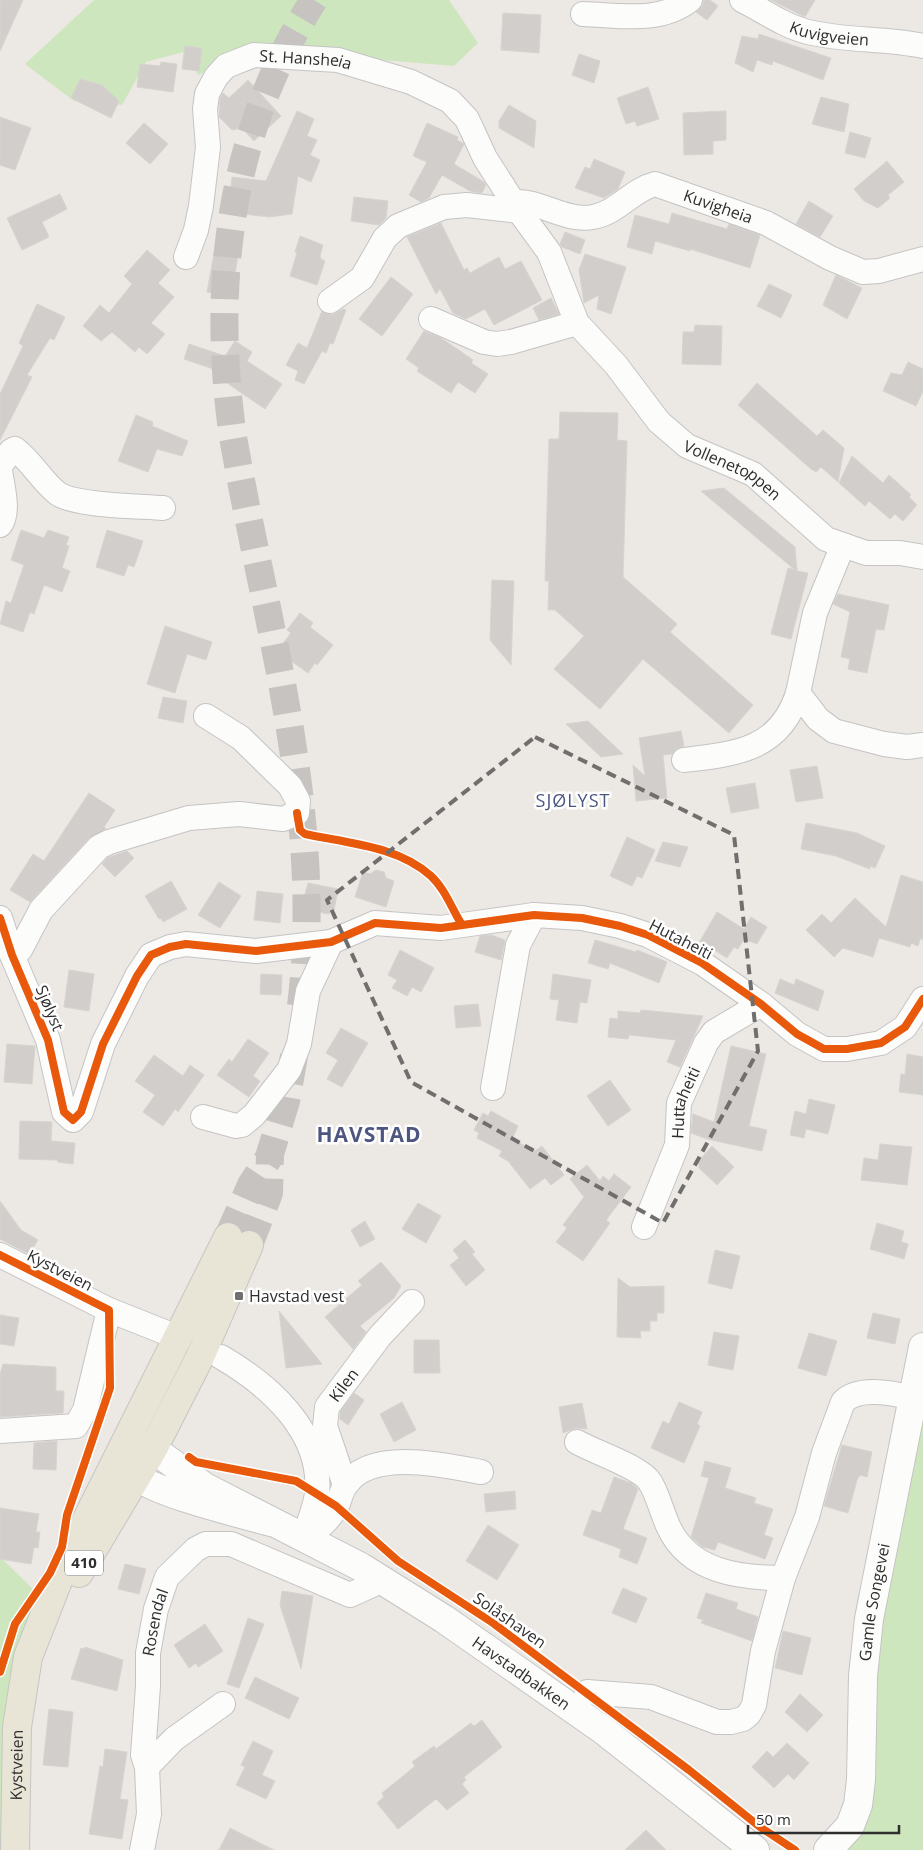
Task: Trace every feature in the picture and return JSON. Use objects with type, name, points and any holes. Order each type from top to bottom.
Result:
[{"type":"main road","name":"Kystveien","points":[[15,1850],[15,1765],[18,1727],[28,1657],[65,1563],[122,1452],[238,1241],[200,1357],[153,1449],[79,1572],[51,1625],[25,1682]]},
{"type":"main road","name":"Gamle Songevei","points":[[828,1850],[850,1826],[858,1804],[861,1780],[863,1676],[869,1619],[923,1347]]},
{"type":"main road","points":[[136,1476],[122,1452],[153,1449]]},
{"type":"main road","name":"Havstadbakken","points":[[153,1449],[205,1487],[383,1580],[459,1629],[603,1730],[749,1848]]},
{"type":"main road","name":"Havstadbakken","points":[[136,1476],[166,1491],[271,1522]]},
{"type":"street","points":[[583,14],[655,16],[668,13],[690,0]]},
{"type":"street","name":"Kuvigveien","points":[[742,0],[786,24],[808,32],[898,41],[923,46]]},
{"type":"street","name":"St. Hansheia","points":[[186,257],[196,230],[201,206],[208,147],[205,109],[207,94],[216,77],[226,66],[254,55],[338,60],[353,63],[411,82],[450,101],[467,119],[485,158],[516,207],[550,252],[577,322],[631,383]]},
{"type":"street","name":"Kuvigheia","points":[[516,207],[526,201],[569,216],[592,217],[618,207],[655,184],[766,223],[830,258],[863,272],[879,271],[923,259]]},
{"type":"street","points":[[330,301],[362,278],[384,238],[398,226],[444,207],[516,207]]},
{"type":"street","points":[[431,319],[484,342],[497,344],[511,342],[577,322]]},
{"type":"street","name":"Vollenetoppen","points":[[631,383],[659,422],[687,446],[753,474],[826,539],[866,553],[900,553],[923,557]]},
{"type":"street","points":[[0,526],[3,522],[4,463],[15,449],[27,458],[43,481],[60,495],[88,502],[163,508]]},
{"type":"street","points":[[684,760],[729,755],[760,744],[777,732],[795,705],[816,613],[843,545]]},
{"type":"street","points":[[798,693],[818,719],[834,731],[884,744],[908,747],[923,744]]},
{"type":"street","points":[[12,955],[20,950],[41,910],[99,847],[109,842],[189,818],[239,814],[283,819],[297,813],[298,801],[290,786],[241,738],[206,716]]},
{"type":"street","points":[[493,1088],[518,945],[534,915]]},
{"type":"street","name":"Hutaheiti","points":[[64,1112],[68,1118],[73,1120],[81,1112],[103,1044],[137,976],[151,955],[170,947],[186,944],[256,951],[331,942],[364,926],[375,923],[441,928],[534,915],[582,918],[620,926],[648,935],[702,963],[760,1004],[797,1034],[824,1048],[847,1049],[881,1043],[905,1027],[923,999]]},
{"type":"street","name":"Sjølyst","points":[[0,918],[12,955],[48,1040],[64,1112]]},
{"type":"street","points":[[203,1117],[236,1126],[242,1125],[254,1116],[289,1070],[299,1044],[308,991],[331,942]]},
{"type":"street","name":"Huttaheiti","points":[[644,1227],[677,1145],[679,1103],[706,1043],[714,1032],[760,1004]]},
{"type":"street","name":"Kystveien","points":[[0,1255],[109,1310],[172,1335]]},
{"type":"street","name":"Kilen","points":[[345,1485],[324,1426],[327,1407],[380,1336],[412,1302]]},
{"type":"street","points":[[0,1431],[74,1427],[85,1410],[109,1310]]},
{"type":"street","points":[[221,1357],[267,1389],[288,1411],[314,1453],[317,1494],[304,1538]]},
{"type":"street","points":[[587,1692],[651,1697],[717,1722],[731,1722],[743,1719],[754,1705],[763,1651],[783,1578],[807,1517],[824,1453],[843,1402],[847,1397],[864,1392],[912,1398]]},
{"type":"street","points":[[577,1442],[638,1470],[650,1481],[670,1530],[688,1554],[696,1560],[736,1575],[783,1578]]},
{"type":"street","points":[[304,1538],[324,1524],[336,1506],[345,1485],[359,1470],[396,1462],[438,1463],[481,1472]]},
{"type":"street","name":"Rosendal","points":[[142,1850],[149,1814],[147,1767],[143,1756],[148,1686],[148,1654],[156,1609],[167,1577],[196,1549],[206,1544],[231,1544],[350,1595],[383,1580]]},
{"type":"street","points":[[147,1767],[174,1739],[223,1704]]},
{"type":"highlighted area","points":[[535,737],[734,835],[758,1051],[663,1223],[411,1082],[327,900]]},
{"type":"green space","points":[[94,0],[449,0],[478,43],[454,66],[334,56],[229,61],[198,75],[187,51],[146,62],[122,105],[74,101],[25,64]]},
{"type":"green space","points":[[923,1375],[923,1850],[847,1850],[848,1728],[862,1608]]},
{"type":"green space","points":[[0,1557],[36,1592],[46,1633],[27,1753],[26,1850],[0,1850]]},
{"type":"building","points":[[0,0],[23,0],[0,51]]},
{"type":"building","points":[[704,0],[710,0],[718,6],[707,20],[696,12],[702,7]]},
{"type":"building","points":[[771,0],[815,0],[805,17]]},
{"type":"building","points":[[503,13],[541,15],[539,53],[501,50]]},
{"type":"building","points":[[759,34],[831,58],[823,80],[773,61],[772,65],[757,60],[753,72],[735,63],[742,36],[758,39]]},
{"type":"building","points":[[185,46],[202,48],[199,71],[182,69]]},
{"type":"building","points":[[579,54],[600,61],[594,83],[572,75]]},
{"type":"building","points":[[161,62],[177,64],[173,92],[137,87],[140,64],[160,66]]},
{"type":"building","points":[[80,79],[102,85],[119,101],[111,118],[71,98]]},
{"type":"building","points":[[248,80],[281,116],[254,141],[242,128],[232,130],[219,117],[220,98],[223,93],[229,98]]},
{"type":"building","points":[[648,87],[659,119],[637,126],[635,121],[626,124],[617,98]]},
{"type":"building","points":[[821,97],[849,104],[844,132],[812,124]]},
{"type":"building","points":[[509,105],[536,121],[534,148],[499,128],[499,121]]},
{"type":"building","points":[[297,111],[314,119],[307,136],[317,140],[310,155],[320,160],[311,182],[298,176],[292,214],[269,217],[228,212],[232,177],[266,181]]},
{"type":"building","points":[[726,111],[726,140],[713,141],[713,154],[684,155],[683,113]]},
{"type":"building","points":[[0,117],[31,128],[15,170],[0,165]]},
{"type":"building","points":[[144,123],[168,144],[150,164],[126,143]]},
{"type":"building","points":[[427,123],[458,137],[457,140],[464,144],[454,164],[484,182],[486,185],[482,193],[470,191],[442,175],[429,198],[421,202],[409,195],[427,162],[413,156]]},
{"type":"building","points":[[850,132],[871,138],[865,158],[845,153]]},
{"type":"building","points":[[594,159],[625,172],[618,189],[604,198],[575,188],[585,167],[590,169]]},
{"type":"building","points":[[887,161],[904,182],[888,195],[890,198],[878,208],[864,201],[854,189]]},
{"type":"building","points":[[60,194],[67,209],[42,222],[49,237],[22,250],[7,218]]},
{"type":"building","points":[[354,197],[388,201],[386,218],[379,225],[351,221]]},
{"type":"building","points":[[809,201],[833,216],[820,237],[796,224]]},
{"type":"building","points":[[672,213],[727,229],[729,224],[760,235],[750,268],[690,249],[690,251],[655,241],[652,254],[627,247],[635,215],[669,224]]},
{"type":"building","points":[[441,223],[464,270],[467,268],[470,273],[499,257],[505,269],[521,261],[542,300],[494,325],[485,309],[466,319],[453,313],[440,289],[436,294],[407,237]]},
{"type":"building","points":[[565,232],[585,240],[580,254],[562,247],[560,244]]},
{"type":"building","points":[[300,236],[323,245],[320,256],[325,261],[317,285],[290,276]]},
{"type":"building","points":[[223,244],[239,247],[233,290],[229,289],[227,296],[207,292],[215,248],[222,249]]},
{"type":"building","points":[[147,250],[170,270],[158,283],[174,297],[151,323],[165,334],[147,354],[139,347],[135,352],[112,332],[101,341],[83,326],[100,305],[109,313],[132,284],[124,276]]},
{"type":"building","points":[[585,254],[626,267],[611,314],[597,309],[599,295],[584,303],[579,270]]},
{"type":"building","points":[[836,275],[862,288],[847,319],[823,305]]},
{"type":"building","points":[[391,277],[413,294],[382,336],[359,319]]},
{"type":"building","points":[[769,284],[792,295],[781,318],[757,306]]},
{"type":"building","points":[[551,298],[559,314],[539,320],[533,308]]},
{"type":"building","points":[[37,304],[65,317],[54,340],[50,338],[27,375],[32,377],[0,440],[0,394],[23,346],[19,343]]},
{"type":"building","points":[[343,309],[346,310],[333,344],[330,343],[326,353],[322,351],[304,384],[295,380],[298,371],[286,365],[298,343],[307,348],[322,311],[332,315]]},
{"type":"building","points":[[695,325],[722,326],[721,365],[682,364],[683,332],[694,332]]},
{"type":"building","points":[[424,331],[441,338],[473,360],[471,363],[488,374],[475,393],[458,382],[451,393],[417,371],[419,368],[406,359]]},
{"type":"building","points":[[235,341],[252,352],[247,361],[282,384],[265,409],[221,379],[225,373],[184,359],[189,344],[225,356]]},
{"type":"building","points":[[908,362],[923,369],[923,391],[916,406],[883,391],[891,373],[902,375]]},
{"type":"building","points":[[757,383],[817,436],[823,430],[844,448],[838,482],[821,467],[816,472],[811,469],[738,405]]},
{"type":"building","points":[[560,412],[618,413],[617,440],[627,441],[623,577],[677,624],[670,632],[753,705],[729,733],[643,659],[600,709],[554,669],[584,636],[555,610],[548,610],[549,581],[545,581],[549,439],[559,439]]},
{"type":"building","points":[[136,415],[153,422],[152,426],[188,441],[182,456],[157,449],[148,472],[118,461]]},
{"type":"building","points":[[852,456],[883,483],[889,475],[911,495],[909,497],[917,505],[903,521],[895,514],[890,519],[869,501],[865,506],[839,483]]},
{"type":"building","points":[[724,488],[795,547],[797,571],[808,573],[791,639],[771,634],[788,568],[795,570],[701,491]]},
{"type":"building","points":[[21,530],[44,538],[48,530],[69,537],[66,545],[69,546],[62,568],[70,571],[62,592],[44,585],[34,614],[30,612],[23,632],[0,624],[6,601],[11,603],[24,565],[11,560]]},
{"type":"building","points":[[107,530],[143,541],[134,567],[128,565],[124,576],[96,567]]},
{"type":"building","points":[[492,580],[514,581],[511,665],[490,640]]},
{"type":"building","points":[[838,594],[889,605],[884,630],[876,629],[867,673],[848,669],[850,659],[841,657],[850,612],[833,604]]},
{"type":"building","points":[[300,613],[313,623],[310,627],[333,645],[308,673],[277,651],[291,633],[287,630]]},
{"type":"building","points":[[165,626],[212,642],[206,660],[187,654],[175,693],[147,684]]},
{"type":"building","points":[[163,697],[187,701],[183,723],[158,718]]},
{"type":"building","points":[[588,721],[623,754],[601,757],[566,724]]},
{"type":"building","points":[[681,731],[684,746],[676,749],[672,754],[663,755],[667,798],[636,801],[633,765],[645,776],[639,738]]},
{"type":"building","points":[[817,766],[823,798],[796,802],[790,770]]},
{"type":"building","points":[[755,783],[759,808],[731,813],[726,788]]},
{"type":"building","points":[[89,793],[115,810],[104,827],[106,829],[89,838],[30,902],[10,890],[33,854],[44,861]]},
{"type":"building","points":[[806,823],[857,833],[885,846],[875,868],[870,866],[870,869],[836,856],[801,849]]},
{"type":"building","points":[[627,837],[655,850],[642,878],[637,876],[632,886],[610,876]]},
{"type":"building","points":[[663,842],[688,847],[680,867],[655,861]]},
{"type":"building","points":[[127,851],[134,858],[115,877],[102,864],[107,858]]},
{"type":"building","points":[[376,870],[384,872],[386,878],[394,881],[386,907],[355,897],[363,872],[370,874]]},
{"type":"building","points":[[901,875],[923,882],[923,939],[920,939],[918,946],[911,943],[910,947],[879,938],[873,957],[843,948],[834,957],[806,930],[822,914],[831,923],[855,898],[886,927]]},
{"type":"building","points":[[171,881],[187,909],[163,922],[161,918],[159,919],[145,896]]},
{"type":"building","points":[[219,882],[241,896],[220,928],[198,915]]},
{"type":"building","points":[[308,883],[338,889],[334,910],[330,909],[329,914],[301,909]]},
{"type":"building","points":[[257,891],[283,894],[280,923],[254,920]]},
{"type":"building","points":[[717,912],[744,929],[751,917],[767,927],[757,944],[744,939],[738,949],[734,947],[727,958],[700,941]]},
{"type":"building","points":[[491,935],[505,940],[501,960],[475,952],[480,936]]},
{"type":"building","points":[[595,940],[636,952],[637,950],[667,962],[659,983],[610,963],[608,969],[588,963]]},
{"type":"building","points":[[400,950],[434,968],[421,992],[412,987],[407,996],[392,988],[397,980],[388,975]]},
{"type":"building","points":[[69,970],[94,974],[89,1011],[64,1007]]},
{"type":"building","points":[[261,974],[282,975],[281,995],[260,994]]},
{"type":"building","points":[[553,974],[591,980],[587,1003],[580,1002],[577,1023],[556,1020],[559,1000],[550,999]]},
{"type":"building","points":[[780,979],[794,985],[796,979],[824,991],[818,1011],[775,993]]},
{"type":"building","points":[[478,1004],[481,1026],[456,1028],[454,1006]]},
{"type":"building","points":[[641,1010],[703,1016],[680,1067],[667,1062],[676,1040],[629,1035],[628,1039],[608,1037],[610,1018],[618,1019],[618,1011],[640,1013]]},
{"type":"building","points":[[341,1028],[368,1043],[342,1087],[327,1079],[338,1060],[326,1053]]},
{"type":"building","points":[[248,1039],[269,1053],[253,1076],[260,1081],[249,1097],[217,1075],[229,1059],[232,1062]]},
{"type":"building","points":[[7,1044],[35,1046],[32,1084],[4,1082]]},
{"type":"building","points":[[731,1046],[766,1054],[749,1126],[767,1130],[762,1151],[707,1139],[691,1133],[693,1114],[714,1122]]},
{"type":"building","points":[[907,1054],[923,1057],[923,1095],[899,1092],[901,1074],[905,1075]]},
{"type":"building","points":[[154,1055],[183,1076],[190,1065],[204,1075],[178,1112],[175,1109],[163,1126],[143,1112],[155,1095],[135,1081]]},
{"type":"building","points":[[610,1080],[631,1110],[608,1126],[587,1096]]},
{"type":"building","points":[[809,1099],[835,1105],[828,1134],[806,1129],[804,1138],[790,1135],[795,1111],[806,1114]]},
{"type":"building","points":[[491,1111],[518,1126],[512,1139],[535,1151],[542,1146],[564,1175],[551,1185],[545,1178],[530,1189],[508,1161],[499,1156],[502,1151],[477,1138],[479,1133],[474,1130],[483,1113],[488,1116]]},
{"type":"building","points":[[20,1121],[52,1122],[51,1141],[75,1143],[73,1164],[58,1162],[57,1160],[19,1159]]},
{"type":"building","points":[[880,1144],[912,1147],[907,1185],[861,1180],[864,1158],[878,1160]]},
{"type":"building","points":[[712,1146],[734,1167],[717,1185],[698,1167],[700,1166],[697,1163]]},
{"type":"building","points":[[587,1165],[600,1181],[603,1176],[609,1181],[614,1174],[631,1187],[606,1220],[610,1223],[583,1261],[556,1242],[567,1228],[563,1225],[584,1197],[570,1179]]},
{"type":"building","points":[[0,1201],[21,1230],[38,1240],[29,1254],[0,1239]]},
{"type":"building","points":[[418,1203],[441,1216],[426,1243],[402,1229]]},
{"type":"building","points":[[365,1221],[375,1239],[360,1247],[351,1230]]},
{"type":"building","points":[[877,1223],[904,1231],[901,1242],[908,1244],[904,1259],[870,1249]]},
{"type":"building","points":[[465,1240],[475,1252],[472,1254],[485,1270],[466,1286],[450,1265],[459,1258],[453,1250]]},
{"type":"building","points":[[715,1250],[740,1256],[732,1289],[708,1283]]},
{"type":"building","points":[[381,1262],[401,1286],[394,1298],[360,1326],[366,1332],[353,1349],[325,1317],[362,1285],[358,1281]]},
{"type":"building","points":[[618,1278],[630,1287],[664,1286],[664,1313],[657,1313],[657,1321],[650,1321],[650,1331],[640,1331],[641,1338],[617,1337]]},
{"type":"building","points":[[279,1311],[322,1364],[286,1368]]},
{"type":"building","points":[[873,1313],[900,1319],[895,1344],[867,1338]]},
{"type":"building","points":[[0,1315],[19,1318],[14,1346],[0,1344]]},
{"type":"building","points":[[714,1332],[739,1336],[733,1370],[708,1365]]},
{"type":"building","points":[[809,1333],[837,1341],[826,1376],[798,1368]]},
{"type":"building","points":[[414,1340],[439,1340],[440,1373],[414,1373]]},
{"type":"building","points":[[3,1364],[56,1367],[56,1391],[64,1391],[63,1413],[0,1417],[0,1374]]},
{"type":"building","points":[[354,1393],[364,1400],[348,1425],[340,1419],[340,1412]]},
{"type":"building","points":[[402,1402],[416,1430],[394,1442],[380,1414]]},
{"type":"building","points":[[679,1402],[702,1412],[697,1424],[700,1426],[684,1463],[651,1448],[663,1421],[669,1424]]},
{"type":"building","points":[[582,1403],[587,1429],[576,1428],[563,1433],[559,1407]]},
{"type":"building","points":[[57,1441],[56,1470],[33,1469],[34,1443]]},
{"type":"building","points":[[842,1445],[872,1452],[867,1477],[860,1475],[857,1480],[848,1513],[824,1506]]},
{"type":"building","points":[[705,1461],[731,1468],[725,1488],[756,1498],[754,1503],[773,1509],[764,1535],[773,1538],[765,1559],[718,1542],[715,1550],[703,1547],[691,1537],[709,1478],[701,1476]]},
{"type":"building","points":[[614,1477],[631,1483],[638,1489],[623,1529],[647,1538],[637,1564],[619,1557],[621,1549],[583,1535],[592,1510],[601,1513]]},
{"type":"building","points":[[515,1491],[516,1509],[486,1512],[484,1494]]},
{"type":"building","points":[[0,1508],[39,1514],[36,1532],[40,1532],[38,1548],[34,1547],[31,1564],[0,1559]]},
{"type":"building","points":[[488,1525],[519,1545],[497,1580],[466,1561]]},
{"type":"building","points":[[125,1564],[146,1569],[139,1594],[118,1589]]},
{"type":"building","points":[[623,1588],[647,1598],[636,1623],[612,1613]]},
{"type":"building","points":[[282,1591],[313,1596],[301,1669],[280,1605]]},
{"type":"building","points":[[706,1593],[738,1603],[736,1609],[758,1617],[752,1641],[701,1623],[703,1620],[697,1618]]},
{"type":"building","points":[[248,1618],[264,1624],[239,1688],[227,1684]]},
{"type":"building","points":[[205,1624],[223,1651],[198,1667],[196,1663],[189,1668],[174,1645]]},
{"type":"building","points":[[783,1631],[811,1638],[802,1675],[775,1668]]},
{"type":"building","points":[[85,1647],[123,1660],[117,1691],[71,1679],[81,1648],[85,1649]]},
{"type":"building","points":[[255,1677],[299,1698],[289,1719],[245,1698]]},
{"type":"building","points":[[800,1694],[823,1715],[807,1732],[785,1712]]},
{"type":"building","points":[[49,1709],[73,1712],[68,1767],[43,1765]]},
{"type":"building","points":[[482,1720],[502,1747],[464,1777],[466,1780],[462,1784],[469,1793],[447,1810],[436,1799],[398,1829],[377,1803],[384,1797],[382,1793],[415,1766],[412,1762],[434,1746],[436,1749],[471,1723],[474,1726]]},
{"type":"building","points":[[253,1741],[273,1751],[262,1775],[275,1781],[266,1799],[236,1785],[245,1767],[241,1765]]},
{"type":"building","points":[[787,1743],[809,1763],[794,1780],[788,1774],[774,1788],[752,1767],[767,1751],[773,1757]]},
{"type":"building","points":[[105,1749],[127,1752],[120,1799],[128,1800],[122,1839],[89,1834],[100,1766],[103,1767]]},
{"type":"building","points":[[230,1828],[274,1850],[219,1850]]},
{"type":"building","points":[[646,1830],[666,1850],[625,1850]]},
{"type":"tunnel","points":[[301,1006],[306,934],[305,862],[299,791],[275,649],[233,437],[224,323],[227,266],[233,211],[245,156],[262,102],[285,50],[314,0]]},
{"type":"tunnel","points":[[249,1245],[269,1193],[270,1154],[286,1101],[294,1056]]},
{"type":"tunnel","points":[[228,1237],[251,1185],[270,1156]]},
{"type":"cycle path","points":[[297,813],[300,830],[305,834],[371,847],[403,858],[418,866],[436,881],[462,925]]},
{"type":"cycle path","points":[[0,918],[12,955],[48,1040],[64,1112],[73,1120],[81,1112],[103,1044],[137,976],[151,955],[170,947],[186,944],[256,951],[331,942],[375,923],[441,928],[534,915],[582,918],[620,926],[648,935],[702,963],[761,1004],[797,1034],[824,1049],[847,1049],[881,1043],[905,1027],[923,999]]},
{"type":"cycle path","points":[[0,1255],[109,1310],[110,1388],[67,1515],[62,1547],[50,1573],[15,1624],[0,1672]]},
{"type":"cycle path","name":"Solåshaven","points":[[189,1457],[196,1462],[296,1481],[336,1506],[398,1561],[493,1623],[689,1770],[760,1827],[795,1850]]},
{"type":"place","name":"Havstad vest","points":[[239,1296]]},
{"type":"district","name":"SJØLYST","points":[[573,801]]},
{"type":"district","name":"HAVSTAD","points":[[369,1135]]}]
